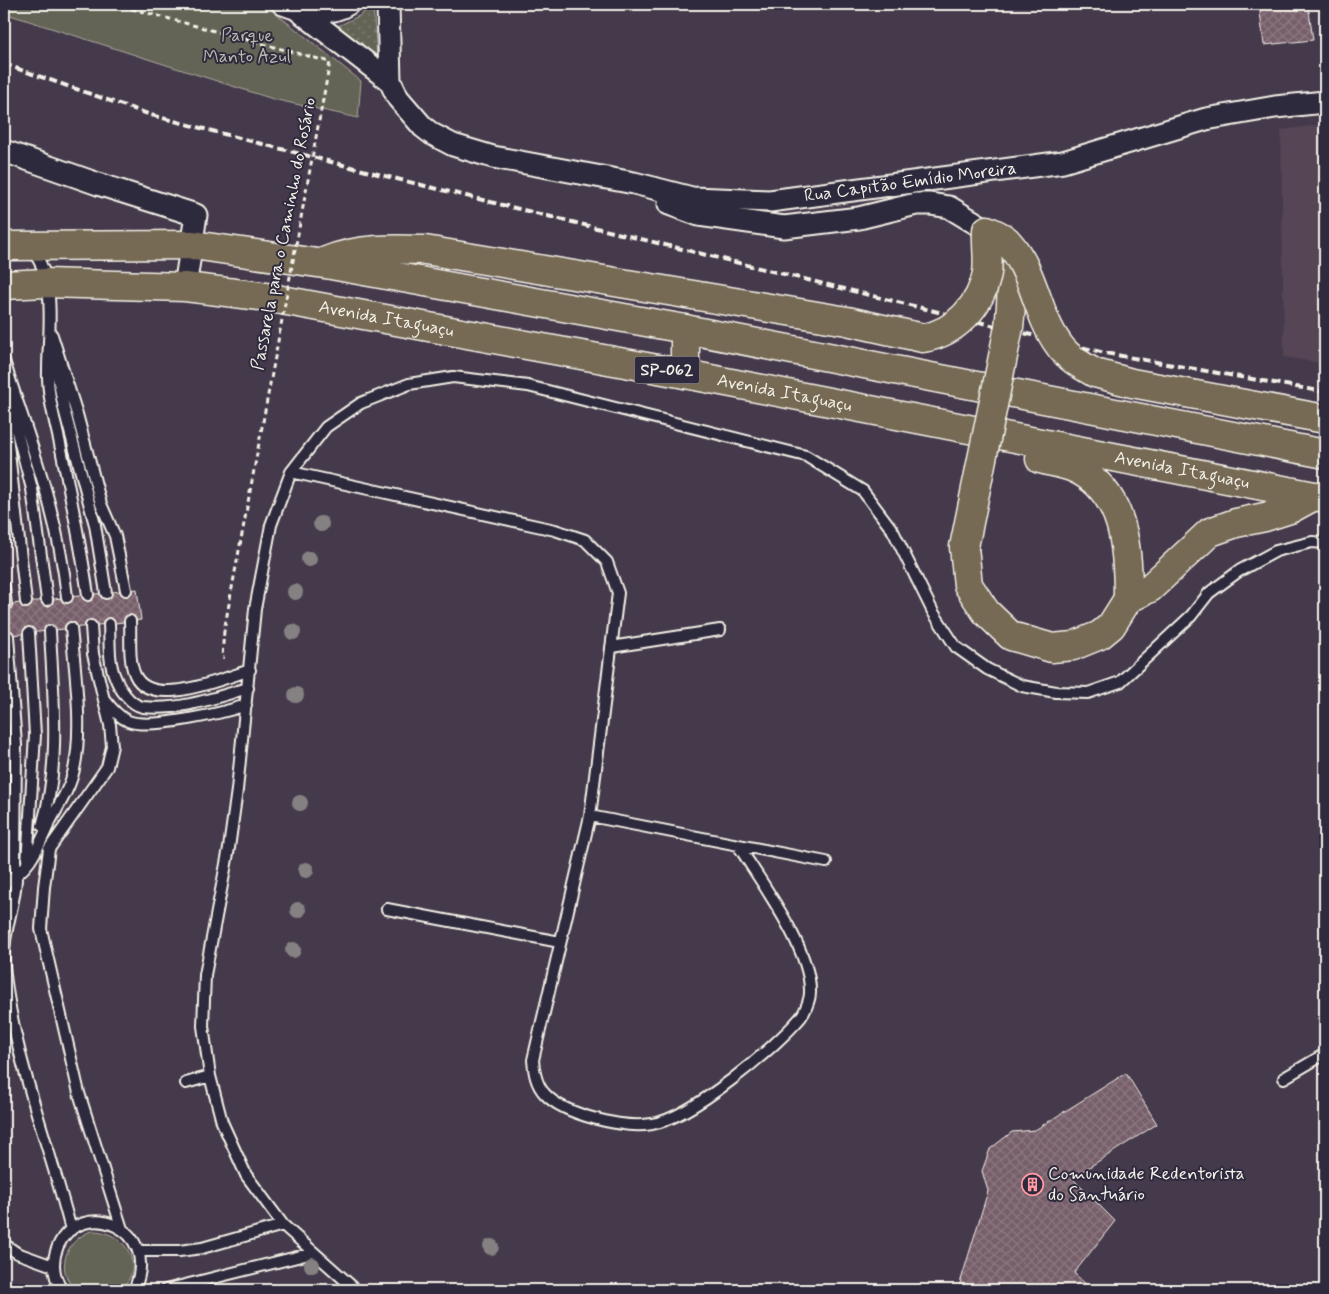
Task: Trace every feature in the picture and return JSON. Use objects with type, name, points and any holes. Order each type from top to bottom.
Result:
[{"type":"main road","points":[[321,264],[345,253],[388,249],[425,250],[847,321],[923,338],[937,336],[952,328],[976,301],[987,274],[987,230]]},
{"type":"main road","points":[[987,230],[1006,240],[1023,263],[1050,331],[1059,346],[1074,360],[1095,373],[1132,383],[1325,419]]},
{"type":"main road","points":[[987,230],[1001,247],[1008,261],[1012,279],[1012,301],[1007,336],[964,546],[968,585],[986,612],[1011,636],[1052,648],[1073,646],[1100,635],[1111,626],[1128,599],[1150,588],[1210,532],[1236,523],[1265,517],[1320,497]]},
{"type":"main road","name":"SP-062","points":[[16,246],[193,244],[321,264],[685,329],[1325,454]]},
{"type":"main road","name":"Avenida Itaguaçu","points":[[4,285],[46,283],[185,287],[260,296],[685,374],[1320,497]]},
{"type":"main road","points":[[685,329],[685,374]]},
{"type":"main road","points":[[1000,435],[1012,447],[1030,456],[1074,468],[1088,477],[1107,497],[1116,512],[1125,534],[1128,566],[1128,599]]},
{"type":"street","points":[[290,7],[322,12],[348,4]]},
{"type":"street","points":[[388,4],[390,81]]},
{"type":"street","points":[[290,7],[390,81]]},
{"type":"street","name":"Rua Capitão Emídio Moreira","points":[[390,81],[398,98],[423,127],[452,145],[492,157],[579,172],[692,198],[770,201],[1063,162],[1206,119],[1275,107],[1325,102]]},
{"type":"street","points":[[4,151],[98,184],[196,215],[185,287]]},
{"type":"street","points":[[579,172],[699,215],[746,222],[784,227],[860,218],[916,204],[930,204],[949,207],[987,230]]},
{"type":"lane","points":[[16,246],[40,260],[46,283],[50,328],[64,409],[95,524],[106,593]]},
{"type":"lane","points":[[50,328],[77,414],[101,504],[115,536],[126,590]]},
{"type":"lane","points":[[50,328],[48,373],[50,392],[80,536],[88,595]]},
{"type":"lane","points":[[4,361],[44,481],[62,554],[67,597]]},
{"type":"lane","points":[[356,1290],[284,1225],[246,1175],[222,1122],[210,1076],[203,1026],[205,975],[229,848],[250,670],[255,609],[271,525],[291,472],[326,427],[361,403],[409,384],[453,377],[528,386],[806,456],[863,491],[892,530],[932,612],[956,647],[987,669],[1022,686],[1056,692],[1088,694],[1120,682],[1191,616],[1209,593],[1239,571],[1276,551],[1312,542],[1325,543]]},
{"type":"lane","points":[[4,378],[32,489],[46,600]]},
{"type":"lane","points":[[4,409],[26,602]]},
{"type":"lane","points":[[291,472],[555,530],[585,540],[607,562],[618,593],[590,816],[533,1060],[535,1077],[545,1094],[569,1111],[628,1125],[652,1124],[680,1115],[712,1094],[782,1036],[802,1015],[810,994],[807,967],[791,933],[738,845]]},
{"type":"lane","points":[[4,587],[6,605]]},
{"type":"lane","points":[[130,621],[135,675],[143,686],[152,690],[193,689],[250,670]]},
{"type":"lane","points":[[109,624],[110,660],[115,677],[123,694],[141,707],[178,707],[248,688]]},
{"type":"lane","points":[[91,626],[93,654],[110,725],[112,746],[107,767],[49,849],[41,930],[79,1093],[122,1229]]},
{"type":"lane","points":[[4,882],[18,876],[30,862],[72,780],[76,751],[77,710],[71,628]]},
{"type":"lane","points":[[611,646],[720,630]]},
{"type":"lane","points":[[30,862],[46,813],[53,755],[50,631]]},
{"type":"lane","points":[[29,633],[35,735],[30,862]]},
{"type":"lane","points":[[8,636],[16,745],[16,861],[18,876],[5,935],[4,963],[10,1006],[70,1230]]},
{"type":"lane","points":[[102,697],[114,711],[129,721],[146,723],[210,715],[246,705]]},
{"type":"lane","points":[[590,816],[826,862]]},
{"type":"lane","points":[[4,825],[6,845],[18,876]]},
{"type":"lane","points":[[387,908],[560,942]]},
{"type":"lane","points":[[1284,1078],[1325,1054]]},
{"type":"lane","points":[[186,1083],[210,1076]]},
{"type":"lane","points":[[62,1290],[56,1280],[53,1266],[55,1253],[61,1240],[70,1230],[82,1224],[96,1222],[110,1223],[122,1229],[132,1239],[138,1251],[141,1265],[139,1278],[134,1290]]},
{"type":"lane","points":[[138,1251],[179,1251],[202,1248],[284,1225]]},
{"type":"lane","points":[[4,1244],[17,1253],[53,1266]]},
{"type":"lane","points":[[165,1290],[313,1253]]},
{"type":"path","name":"Passarela para o Caminho do Rosário","points":[[114,4],[330,62],[224,631]]},
{"type":"shaded area","points":[[1325,124],[1325,364],[1284,357],[1281,130]]},
{"type":"green space","name":"Parque Manto Azul","points":[[4,4],[264,4],[361,81],[358,118],[273,99],[4,13]]},
{"type":"green space","points":[[373,5],[377,57],[338,26],[359,16]]},
{"type":"green space","points":[[91,1231],[103,1232],[113,1236],[128,1251],[132,1261],[132,1271],[128,1281],[120,1290],[75,1290],[69,1282],[64,1265],[69,1249],[75,1241]]},
{"type":"building","points":[[1259,4],[1308,4],[1313,40],[1264,45]]},
{"type":"building","points":[[137,589],[141,620],[4,636],[4,605]]},
{"type":"building","name":"Comunidade Redentorista do Santuário","points":[[1126,1073],[1157,1124],[1072,1178],[1115,1221],[1074,1273],[1092,1290],[958,1290],[988,1191],[982,1171],[990,1149],[1012,1132],[1035,1130]]},
{"type":"railway","points":[[4,64],[151,115],[393,178],[1105,353],[1325,392]]},
{"type":"place","name":"Comunidade Redentorista do Santuário","points":[[1032,1184]]}]
